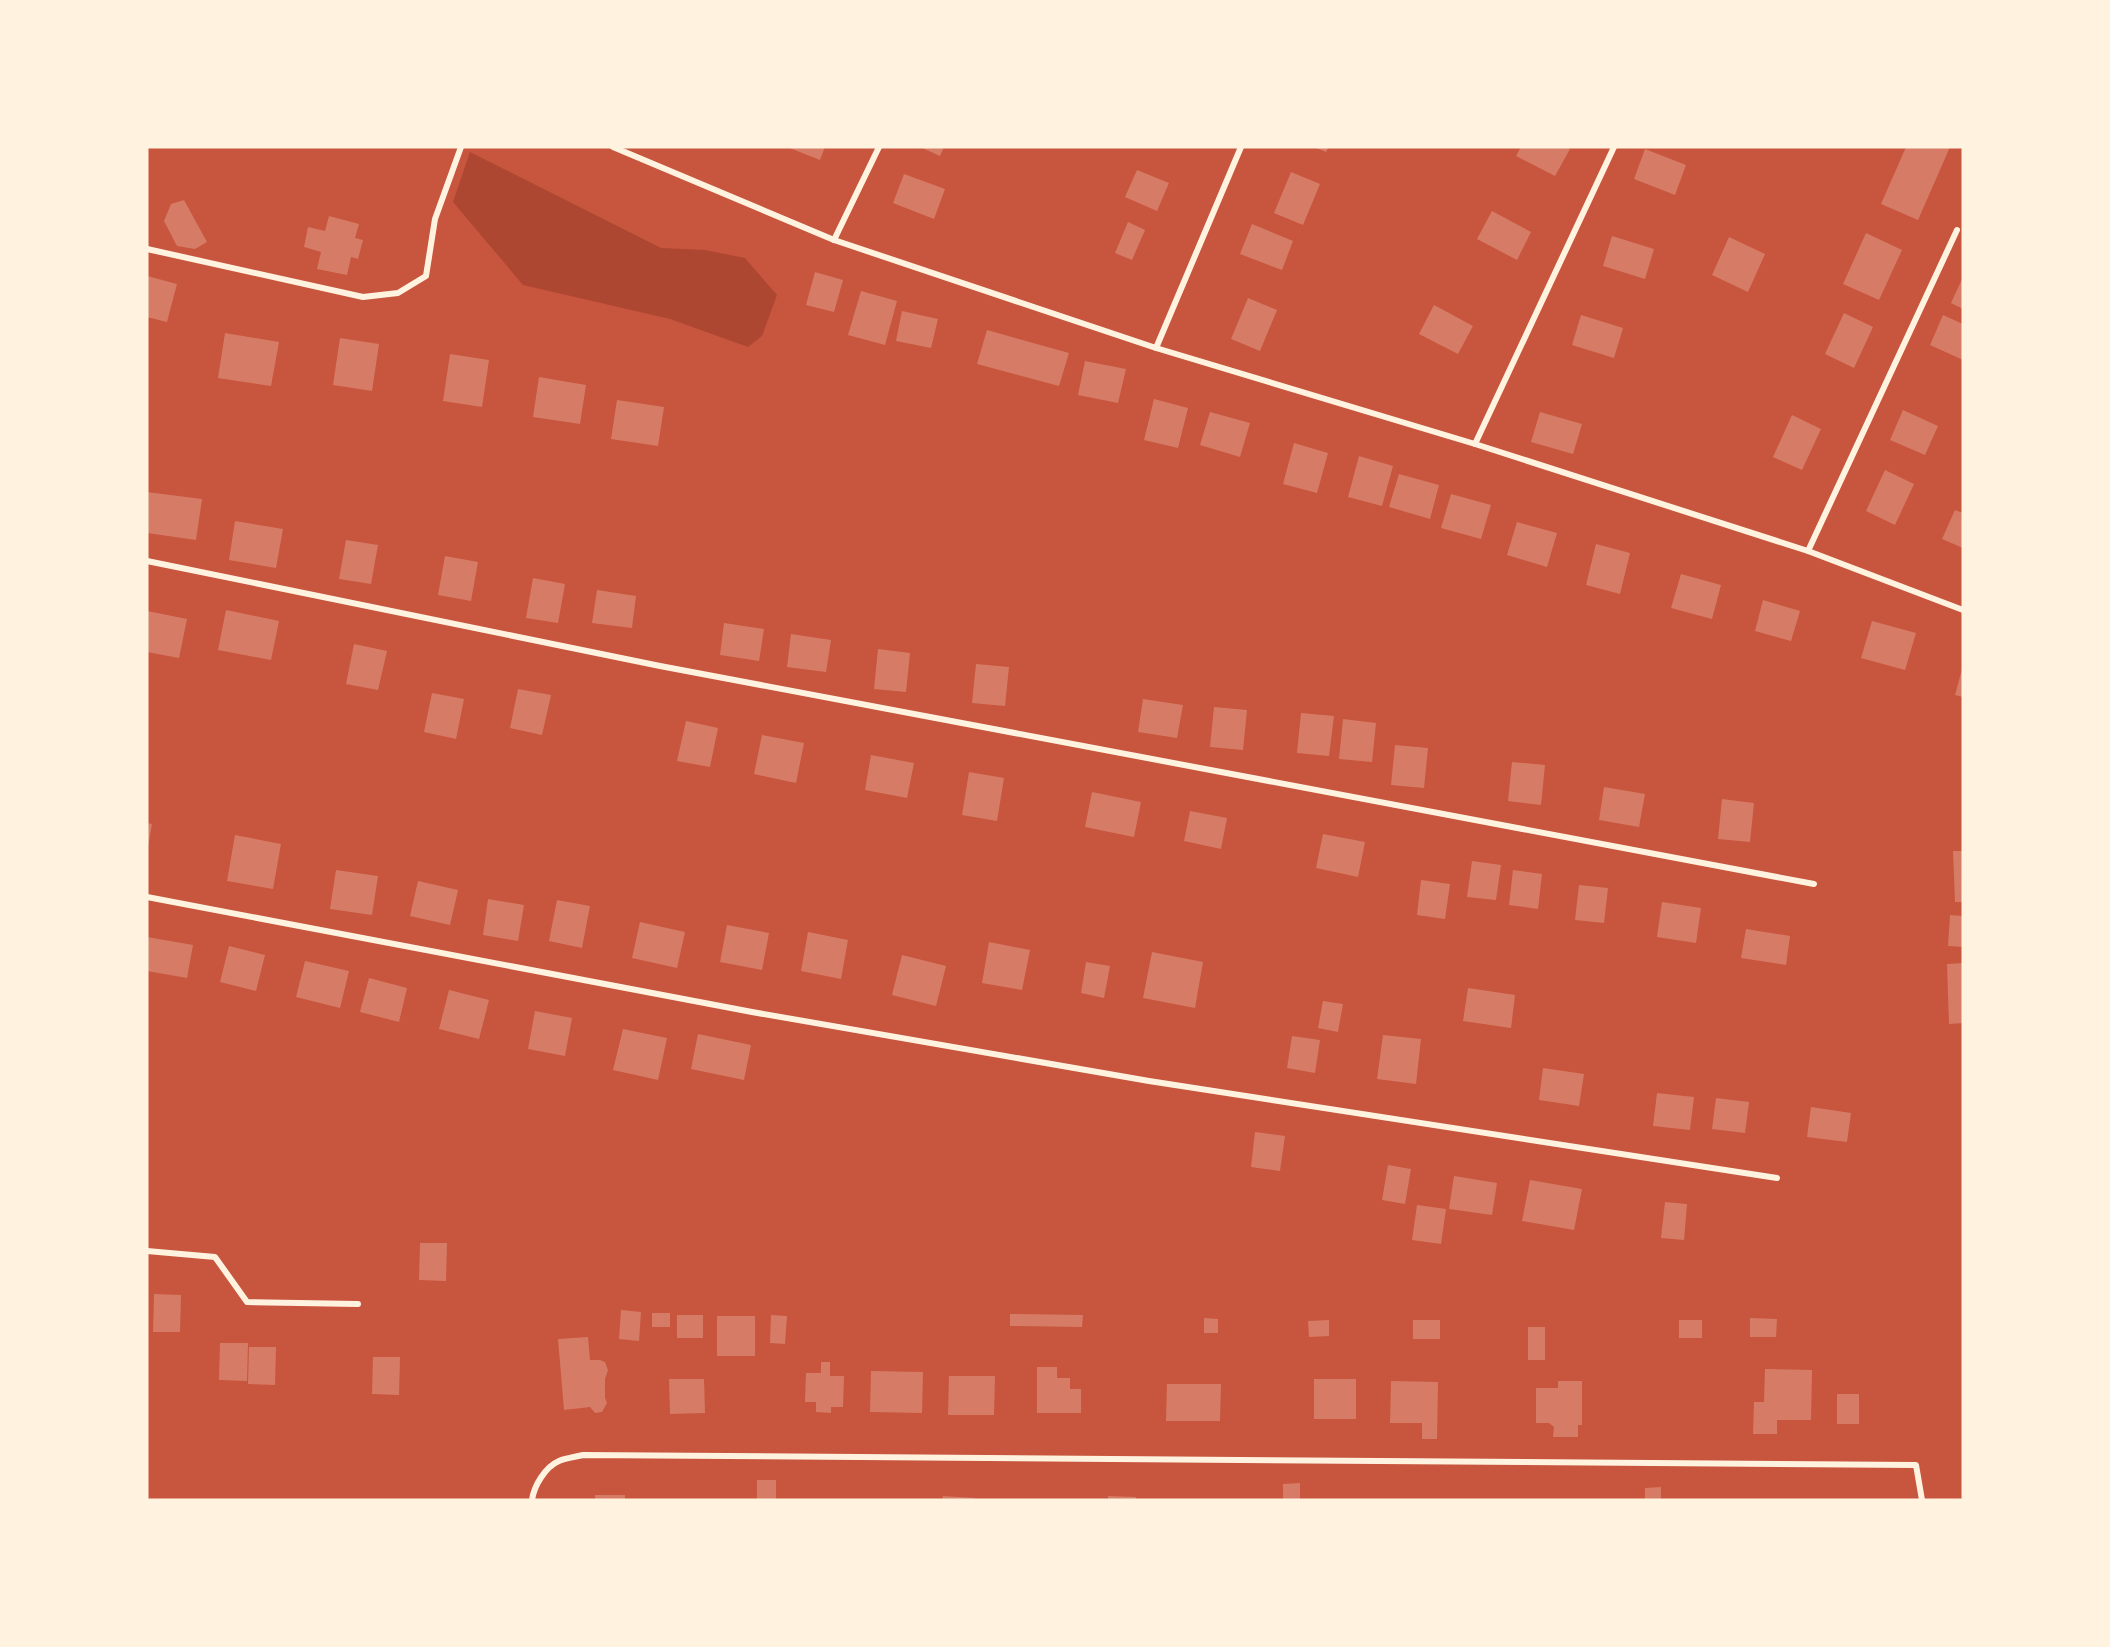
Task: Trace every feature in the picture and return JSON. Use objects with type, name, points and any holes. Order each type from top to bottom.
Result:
[{"type":"street","points":[[147,249],[363,297],[398,293],[426,276],[435,219],[461,147]]},
{"type":"street","points":[[613,147],[834,240],[1156,348],[1475,444],[1808,551],[1963,610]]},
{"type":"street","points":[[834,240],[879,147]]},
{"type":"street","points":[[1156,348],[1241,147]]},
{"type":"street","points":[[1475,444],[1614,147]]},
{"type":"street","points":[[1808,551],[1957,230]]},
{"type":"street","points":[[147,561],[660,666],[1814,884]]},
{"type":"street","points":[[147,897],[741,1010],[1149,1081],[1777,1178]]},
{"type":"street","points":[[147,1251],[215,1257],[247,1302],[358,1304]]},
{"type":"street","points":[[532,1500],[533,1491],[546,1471],[558,1461],[583,1455],[1916,1465],[1922,1500]]},
{"type":"shaded area","points":[[470,152],[661,248],[705,250],[745,258],[777,295],[762,336],[748,347],[670,319],[523,285],[453,202]]},
{"type":"building","points":[[787,147],[825,147],[820,160]]},
{"type":"building","points":[[920,147],[944,147],[940,156]]},
{"type":"building","points":[[1314,147],[1329,147],[1326,152]]},
{"type":"building","points":[[1521,147],[1567,147],[1570,149],[1555,176],[1516,156]]},
{"type":"building","points":[[1906,147],[1950,147],[1918,220],[1881,204]]},
{"type":"building","points":[[1645,149],[1686,165],[1675,195],[1634,179]]},
{"type":"building","points":[[1137,170],[1169,183],[1157,211],[1125,197]]},
{"type":"building","points":[[1291,172],[1320,184],[1303,225],[1274,213]]},
{"type":"building","points":[[904,174],[945,189],[934,219],[893,203]]},
{"type":"building","points":[[184,200],[207,242],[195,249],[177,246],[164,221],[171,204]]},
{"type":"building","points":[[1492,211],[1531,232],[1517,260],[1477,239]]},
{"type":"building","points":[[329,216],[359,224],[355,238],[363,240],[358,259],[351,257],[347,275],[317,269],[321,252],[304,247],[308,227],[325,231]]},
{"type":"building","points":[[1128,222],[1145,230],[1132,260],[1115,253]]},
{"type":"building","points":[[1252,224],[1293,241],[1282,270],[1240,254]]},
{"type":"building","points":[[1866,233],[1902,250],[1879,300],[1843,284]]},
{"type":"building","points":[[1612,236],[1654,249],[1645,279],[1603,266]]},
{"type":"building","points":[[1729,237],[1765,254],[1748,292],[1712,275]]},
{"type":"building","points":[[815,272],[843,280],[834,312],[806,305]]},
{"type":"building","points":[[147,276],[177,284],[167,322],[147,317]]},
{"type":"building","points":[[1963,277],[1963,309],[1951,303]]},
{"type":"building","points":[[861,291],[897,301],[885,345],[848,335]]},
{"type":"building","points":[[1248,298],[1277,310],[1260,351],[1231,339]]},
{"type":"building","points":[[1434,305],[1473,326],[1458,354],[1419,334]]},
{"type":"building","points":[[902,311],[938,319],[931,348],[896,341]]},
{"type":"building","points":[[1844,313],[1873,327],[1854,368],[1825,354]]},
{"type":"building","points":[[1581,315],[1623,328],[1614,358],[1572,345]]},
{"type":"building","points":[[1943,315],[1963,324],[1963,360],[1930,345]]},
{"type":"building","points":[[987,330],[1069,353],[1059,386],[977,364]]},
{"type":"building","points":[[225,333],[279,342],[271,386],[218,378]]},
{"type":"building","points":[[340,338],[379,344],[372,391],[333,385]]},
{"type":"building","points":[[450,354],[489,360],[482,407],[443,401]]},
{"type":"building","points":[[1085,361],[1126,369],[1118,403],[1078,395]]},
{"type":"building","points":[[539,377],[586,385],[580,424],[533,417]]},
{"type":"building","points":[[1154,399],[1188,408],[1178,448],[1144,440]]},
{"type":"building","points":[[617,400],[664,407],[658,446],[611,439]]},
{"type":"building","points":[[1903,410],[1938,426],[1925,455],[1890,440]]},
{"type":"building","points":[[1210,412],[1250,423],[1240,457],[1200,445]]},
{"type":"building","points":[[1540,412],[1582,424],[1573,454],[1531,442]]},
{"type":"building","points":[[1792,415],[1821,429],[1802,470],[1773,457]]},
{"type":"building","points":[[1294,443],[1328,453],[1317,493],[1283,484]]},
{"type":"building","points":[[1359,456],[1393,466],[1382,506],[1348,497]]},
{"type":"building","points":[[1885,470],[1914,484],[1895,525],[1866,511]]},
{"type":"building","points":[[1399,474],[1439,485],[1430,519],[1389,507]]},
{"type":"building","points":[[147,492],[202,499],[196,540],[147,533]]},
{"type":"building","points":[[1451,494],[1491,505],[1481,539],[1441,528]]},
{"type":"building","points":[[1955,510],[1963,513],[1963,548],[1942,539]]},
{"type":"building","points":[[235,521],[283,529],[276,568],[229,560]]},
{"type":"building","points":[[1517,522],[1557,533],[1547,567],[1507,555]]},
{"type":"building","points":[[346,540],[378,545],[371,584],[339,579]]},
{"type":"building","points":[[1596,544],[1630,553],[1620,594],[1586,585]]},
{"type":"building","points":[[445,556],[478,562],[471,601],[438,595]]},
{"type":"building","points":[[1681,574],[1721,585],[1712,619],[1671,608]]},
{"type":"building","points":[[533,578],[565,584],[558,623],[526,618]]},
{"type":"building","points":[[597,590],[636,596],[632,628],[592,623]]},
{"type":"building","points":[[1763,600],[1800,611],[1791,641],[1755,631]]},
{"type":"building","points":[[226,610],[279,621],[271,660],[218,650]]},
{"type":"building","points":[[147,611],[187,619],[179,658],[147,652]]},
{"type":"building","points":[[1872,621],[1916,633],[1905,670],[1861,658]]},
{"type":"building","points":[[724,623],[764,629],[759,661],[720,655]]},
{"type":"building","points":[[791,634],[831,640],[826,672],[787,667]]},
{"type":"building","points":[[354,644],[387,651],[378,690],[346,684]]},
{"type":"building","points":[[878,649],[910,653],[906,692],[874,689]]},
{"type":"building","points":[[976,664],[1009,667],[1005,706],[972,703]]},
{"type":"building","points":[[1963,669],[1963,697],[1955,695]]},
{"type":"building","points":[[518,689],[551,695],[542,735],[510,728]]},
{"type":"building","points":[[432,693],[464,699],[456,739],[424,732]]},
{"type":"building","points":[[1143,699],[1183,705],[1177,738],[1138,732]]},
{"type":"building","points":[[1214,707],[1247,710],[1243,750],[1210,747]]},
{"type":"building","points":[[1301,713],[1334,716],[1329,756],[1297,753]]},
{"type":"building","points":[[1343,719],[1376,723],[1372,762],[1339,759]]},
{"type":"building","points":[[686,721],[718,728],[710,767],[677,761]]},
{"type":"building","points":[[762,735],[804,743],[796,783],[754,774]]},
{"type":"building","points":[[1395,745],[1428,748],[1424,788],[1391,785]]},
{"type":"building","points":[[871,755],[914,763],[907,798],[865,790]]},
{"type":"building","points":[[1512,762],[1545,765],[1541,805],[1508,801]]},
{"type":"building","points":[[969,772],[1004,778],[997,821],[962,815]]},
{"type":"building","points":[[1604,787],[1645,794],[1639,827],[1599,820]]},
{"type":"building","points":[[1092,792],[1141,802],[1134,837],[1085,827]]},
{"type":"building","points":[[1722,799],[1754,803],[1750,842],[1718,839]]},
{"type":"building","points":[[1190,811],[1227,818],[1221,849],[1184,841]]},
{"type":"building","points":[[147,823],[152,824],[148,847],[147,847]]},
{"type":"building","points":[[1323,834],[1365,842],[1358,877],[1316,868]]},
{"type":"building","points":[[235,835],[281,844],[273,889],[227,881]]},
{"type":"building","points":[[1953,851],[1963,851],[1963,902],[1955,902]]},
{"type":"building","points":[[1472,861],[1501,865],[1496,900],[1467,897]]},
{"type":"building","points":[[336,870],[378,876],[372,915],[330,909]]},
{"type":"building","points":[[1513,870],[1542,874],[1538,909],[1509,905]]},
{"type":"building","points":[[1421,880],[1450,884],[1445,919],[1417,915]]},
{"type":"building","points":[[418,881],[458,890],[450,925],[410,916]]},
{"type":"building","points":[[1579,885],[1608,888],[1604,923],[1575,920]]},
{"type":"building","points":[[488,899],[524,905],[518,941],[483,935]]},
{"type":"building","points":[[557,900],[590,906],[582,948],[549,941]]},
{"type":"building","points":[[1662,902],[1701,908],[1696,943],[1657,937]]},
{"type":"building","points":[[1950,915],[1963,916],[1963,947],[1948,946]]},
{"type":"building","points":[[640,922],[685,932],[677,968],[632,958]]},
{"type":"building","points":[[727,925],[769,933],[762,970],[720,962]]},
{"type":"building","points":[[1746,929],[1790,936],[1786,965],[1741,958]]},
{"type":"building","points":[[808,932],[848,940],[841,979],[801,971]]},
{"type":"building","points":[[147,937],[193,945],[187,978],[147,971]]},
{"type":"building","points":[[989,942],[1030,950],[1022,990],[982,983]]},
{"type":"building","points":[[229,946],[265,955],[256,991],[220,982]]},
{"type":"building","points":[[1152,952],[1203,962],[1195,1008],[1143,998]]},
{"type":"building","points":[[902,955],[946,966],[936,1006],[892,995]]},
{"type":"building","points":[[305,961],[349,971],[340,1008],[296,997]]},
{"type":"building","points":[[1086,962],[1110,966],[1104,998],[1081,993]]},
{"type":"building","points":[[1963,963],[1963,1023],[1949,1024],[1947,964]]},
{"type":"building","points":[[369,978],[407,988],[399,1022],[360,1012]]},
{"type":"building","points":[[1468,988],[1515,995],[1511,1028],[1463,1021]]},
{"type":"building","points":[[449,990],[489,1000],[479,1039],[439,1029]]},
{"type":"building","points":[[1323,1001],[1343,1004],[1338,1032],[1318,1028]]},
{"type":"building","points":[[535,1011],[572,1018],[565,1056],[528,1049]]},
{"type":"building","points":[[623,1029],[667,1038],[658,1080],[613,1070]]},
{"type":"building","points":[[698,1034],[751,1045],[744,1080],[691,1069]]},
{"type":"building","points":[[1383,1035],[1421,1039],[1416,1084],[1377,1079]]},
{"type":"building","points":[[1292,1036],[1320,1040],[1315,1073],[1287,1068]]},
{"type":"building","points":[[1543,1068],[1584,1074],[1579,1106],[1539,1100]]},
{"type":"building","points":[[1657,1093],[1694,1097],[1690,1130],[1653,1126]]},
{"type":"building","points":[[1716,1098],[1749,1102],[1745,1133],[1712,1129]]},
{"type":"building","points":[[1811,1107],[1851,1113],[1847,1142],[1807,1137]]},
{"type":"building","points":[[1255,1132],[1285,1136],[1280,1171],[1251,1167]]},
{"type":"building","points":[[1388,1165],[1411,1169],[1405,1204],[1382,1200]]},
{"type":"building","points":[[1454,1176],[1497,1183],[1492,1215],[1449,1209]]},
{"type":"building","points":[[1530,1180],[1582,1189],[1574,1230],[1522,1221]]},
{"type":"building","points":[[1665,1202],[1687,1204],[1684,1240],[1661,1238]]},
{"type":"building","points":[[1417,1205],[1446,1209],[1441,1244],[1412,1240]]},
{"type":"building","points":[[420,1243],[447,1243],[446,1281],[419,1280]]},
{"type":"building","points":[[154,1294],[181,1295],[180,1332],[153,1332]]},
{"type":"building","points":[[621,1310],[641,1312],[639,1341],[619,1339]]},
{"type":"building","points":[[652,1313],[670,1313],[670,1327],[652,1327]]},
{"type":"building","points":[[1010,1314],[1083,1315],[1082,1327],[1010,1326]]},
{"type":"building","points":[[677,1315],[703,1315],[703,1338],[677,1338]]},
{"type":"building","points":[[771,1315],[787,1316],[785,1344],[770,1343]]},
{"type":"building","points":[[717,1316],[755,1316],[755,1356],[717,1356]]},
{"type":"building","points":[[1204,1318],[1218,1319],[1218,1333],[1204,1333]]},
{"type":"building","points":[[1750,1318],[1777,1319],[1776,1337],[1750,1337]]},
{"type":"building","points":[[1329,1320],[1329,1336],[1309,1337],[1308,1321]]},
{"type":"building","points":[[1413,1320],[1440,1320],[1440,1339],[1413,1339]]},
{"type":"building","points":[[1679,1320],[1702,1320],[1702,1338],[1679,1338]]},
{"type":"building","points":[[1528,1327],[1545,1327],[1545,1360],[1528,1360]]},
{"type":"building","points":[[588,1337],[590,1360],[605,1362],[608,1370],[605,1379],[607,1403],[602,1412],[595,1413],[590,1407],[564,1410],[558,1339]]},
{"type":"building","points":[[220,1343],[248,1343],[247,1381],[219,1380]]},
{"type":"building","points":[[249,1347],[276,1347],[275,1385],[248,1384]]},
{"type":"building","points":[[373,1357],[400,1357],[399,1395],[372,1394]]},
{"type":"building","points":[[821,1362],[830,1362],[830,1376],[844,1376],[843,1407],[831,1407],[831,1413],[816,1412],[816,1402],[805,1402],[806,1373],[821,1373]]},
{"type":"building","points":[[1037,1367],[1057,1367],[1057,1378],[1070,1378],[1070,1389],[1081,1389],[1081,1413],[1037,1413]]},
{"type":"building","points":[[1765,1369],[1812,1370],[1811,1420],[1777,1420],[1777,1434],[1753,1434],[1754,1402],[1764,1402]]},
{"type":"building","points":[[871,1371],[923,1372],[922,1413],[870,1412]]},
{"type":"building","points":[[949,1376],[995,1376],[994,1415],[948,1415]]},
{"type":"building","points":[[669,1379],[704,1379],[705,1413],[670,1414]]},
{"type":"building","points":[[1314,1379],[1356,1379],[1356,1419],[1314,1419]]},
{"type":"building","points":[[1391,1381],[1438,1382],[1437,1439],[1422,1439],[1422,1423],[1390,1423]]},
{"type":"building","points":[[1558,1381],[1582,1381],[1582,1425],[1578,1425],[1578,1437],[1553,1437],[1554,1427],[1549,1423],[1536,1423],[1536,1388],[1558,1388]]},
{"type":"building","points":[[1167,1384],[1221,1384],[1220,1421],[1166,1421]]},
{"type":"building","points":[[1837,1394],[1859,1394],[1859,1424],[1837,1424]]},
{"type":"building","points":[[757,1480],[776,1480],[776,1500],[757,1500]]},
{"type":"building","points":[[1300,1483],[1300,1500],[1283,1500],[1283,1484]]},
{"type":"building","points":[[1661,1487],[1661,1500],[1645,1500],[1645,1488]]},
{"type":"building","points":[[595,1495],[625,1495],[625,1500],[595,1500]]},
{"type":"building","points":[[943,1496],[975,1498],[975,1500],[942,1500]]},
{"type":"building","points":[[1108,1496],[1136,1497],[1136,1500],[1108,1500]]}]
